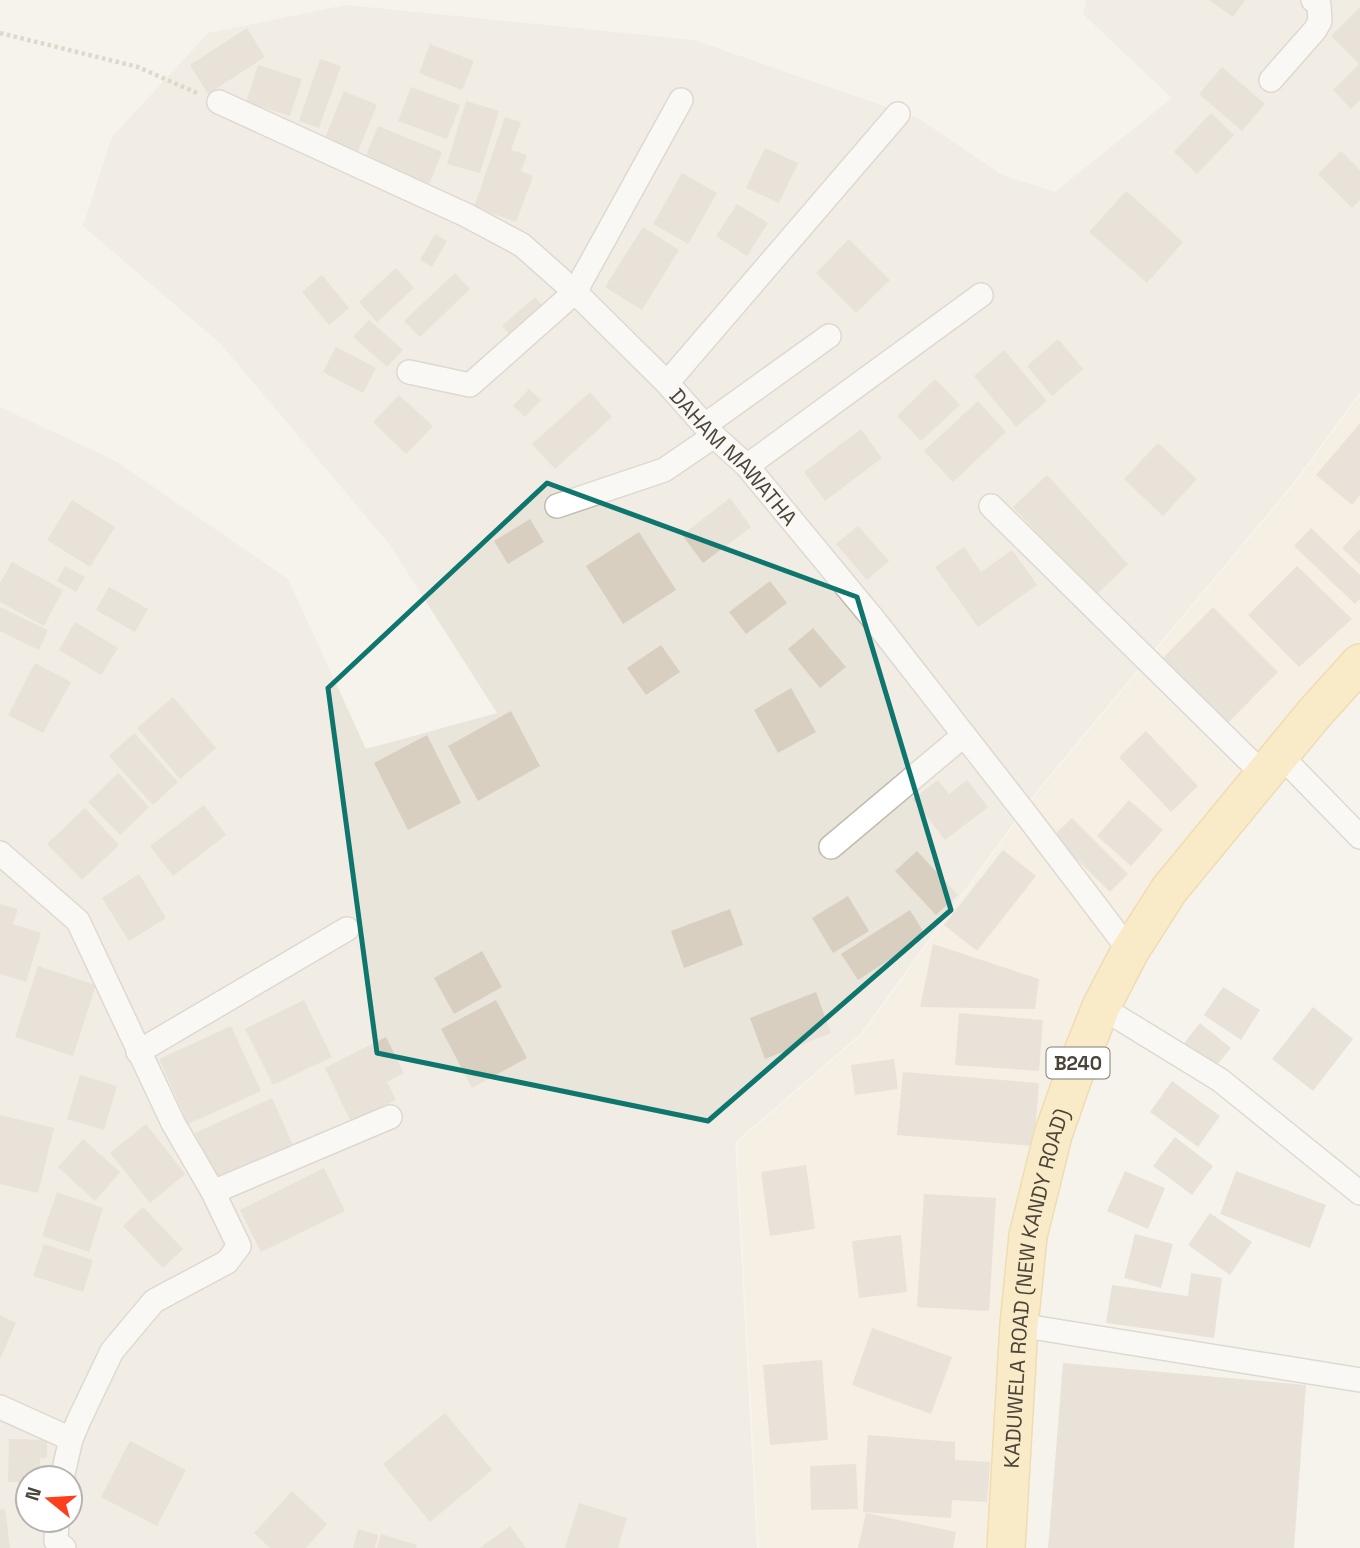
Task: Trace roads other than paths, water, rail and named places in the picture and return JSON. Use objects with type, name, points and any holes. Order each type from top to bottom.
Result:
[{"type":"main road","name":"KADUWELA ROAD (NEW KANDY ROAD)","points":[[1006,1548],[1019,1325],[1028,1236],[1053,1135],[1101,1007],[1130,951],[1169,890],[1313,715],[1360,663]]},
{"type":"street","points":[[1271,80],[1320,21],[1319,5],[1313,0]]},
{"type":"street","points":[[409,372],[470,386],[575,292],[681,100]]},
{"type":"street","name":"DAHAM MAWATHA","points":[[219,102],[466,215],[522,245],[575,292],[747,466],[875,621],[1130,951]]},
{"type":"street","points":[[667,383],[898,114]]},
{"type":"street","points":[[747,466],[981,295]]},
{"type":"street","points":[[557,506],[664,470],[829,336]]},
{"type":"street","points":[[991,506],[1272,765],[1360,837]]},
{"type":"street","points":[[831,847],[964,734]]},
{"type":"street","points":[[0,853],[78,921],[173,1123],[213,1192],[239,1245],[227,1262],[154,1301],[112,1351],[71,1439],[65,1464]]},
{"type":"street","points":[[138,1052],[347,929]]},
{"type":"street","points":[[1101,1007],[1220,1080],[1360,1193]]},
{"type":"street","points":[[213,1192],[390,1117]]},
{"type":"street","points":[[1019,1325],[1360,1380]]},
{"type":"street","points":[[0,1407],[71,1439]]},
{"type":"street","points":[[56,1534],[56,1541],[64,1548]]}]
